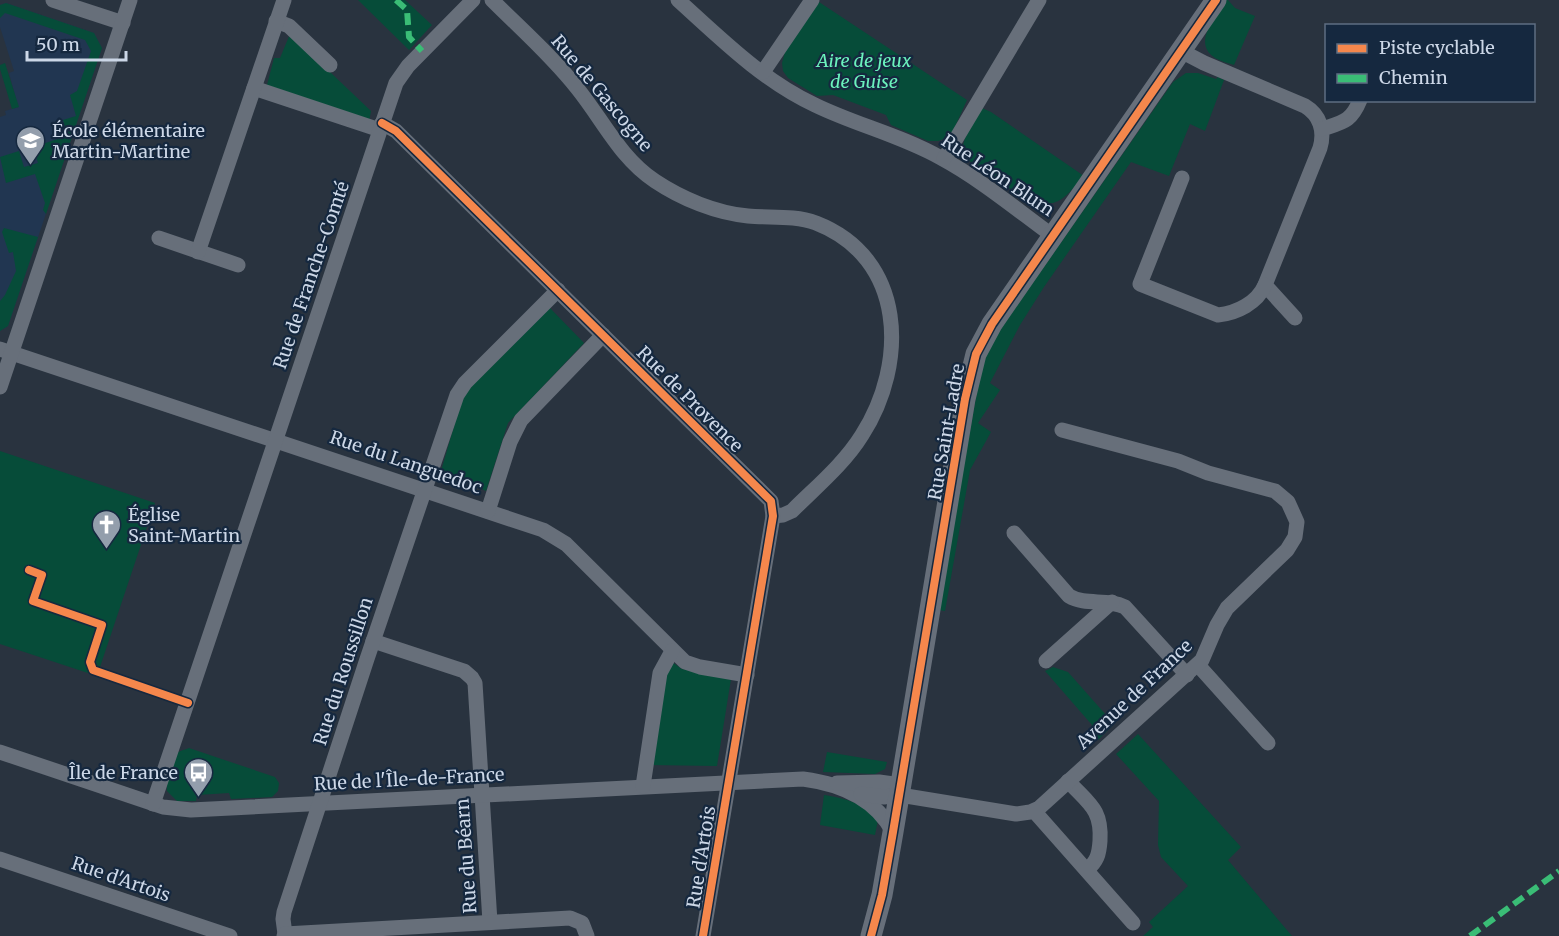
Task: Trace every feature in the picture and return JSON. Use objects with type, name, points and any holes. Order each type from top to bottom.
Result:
[{"type":"street","points":[[53,0],[123,23]]},
{"type":"street","points":[[0,387],[6,351],[130,0]]},
{"type":"street","points":[[198,252],[284,0]]},
{"type":"street","points":[[381,126],[396,83],[404,71],[473,0]]},
{"type":"street","name":"Rue de Gascogne","points":[[492,0],[562,69],[590,103],[622,150],[654,180],[687,198],[734,214],[797,219],[816,224],[845,240],[861,254],[874,271],[885,292],[893,326],[890,365],[877,408],[861,437],[840,463],[792,512],[773,516]]},
{"type":"street","name":"Rue Léon Blum","points":[[678,0],[719,38],[763,72],[812,104],[906,141],[944,159],[1053,236]]},
{"type":"street","points":[[763,72],[812,0]]},
{"type":"street","points":[[944,159],[1039,0]]},
{"type":"street","name":"Rue Saint-Ladre","points":[[871,936],[880,903],[893,832],[972,365],[992,324],[1216,0]]},
{"type":"street","points":[[276,21],[289,26],[330,65]]},
{"type":"street","points":[[1181,51],[1305,106],[1315,114],[1322,129],[1320,148],[1265,285],[1254,301],[1218,315],[1140,284],[1182,178]]},
{"type":"street","name":"Rue de Provence","points":[[254,88],[396,131],[767,496],[773,507],[773,516]]},
{"type":"street","points":[[1322,129],[1348,120],[1355,113],[1359,102]]},
{"type":"street","name":"Rue de Franche-Comté","points":[[153,804],[381,126]]},
{"type":"street","points":[[159,238],[238,265]]},
{"type":"street","points":[[1265,285],[1295,318]]},
{"type":"street","name":"Rue du Roussillon","points":[[284,935],[284,912],[455,402],[461,389],[558,290]]},
{"type":"street","points":[[488,511],[510,442],[521,420],[603,335]]},
{"type":"street","name":"Rue du Languedoc","points":[[6,351],[543,530],[559,538],[672,651],[686,662],[747,675]]},
{"type":"street","name":"Avenue de France","points":[[1034,811],[1192,670],[1205,655],[1217,625],[1227,608],[1282,556],[1292,544],[1296,530],[1292,508],[1275,490],[1208,473],[1184,463],[1062,430]]},
{"type":"street","points":[[728,782],[773,516]]},
{"type":"street","points":[[1014,533],[1069,596],[1082,601],[1112,602],[1125,607],[1268,743]]},
{"type":"street","points":[[1046,661],[1112,602]]},
{"type":"street","name":"Rue du Béarn","points":[[373,641],[464,671],[472,678],[476,689],[490,922]]},
{"type":"street","points":[[643,786],[660,674],[672,651]]},
{"type":"street","name":"Rue de l'Île-de-France","points":[[0,752],[153,804],[191,810],[794,779],[828,783],[879,782],[900,790]]},
{"type":"street","points":[[1068,781],[1096,813],[1100,823],[1098,856],[1087,870]]},
{"type":"street","name":"Rue d'Artois","points":[[703,936],[728,782]]},
{"type":"street","name":"Rue de l'Île-de-France","points":[[828,783],[853,793],[879,811],[893,832]]},
{"type":"street","points":[[900,790],[1016,814],[1034,811],[1134,923]]},
{"type":"street","name":"Rue de l'Île-de-France","points":[[853,793],[884,797],[900,790]]},
{"type":"street","name":"Rue d'Artois","points":[[0,859],[212,933],[230,936]]},
{"type":"street","points":[[284,935],[574,918],[582,923],[587,936]]},
{"type":"shaded area","name":"École élémentaire Martin-Martine","points":[[6,3],[94,33],[102,48],[8,326],[0,331],[0,117],[6,115],[5,111],[18,107],[9,73],[14,71],[0,27],[0,5]]},
{"type":"green space","points":[[358,0],[405,0],[432,25],[409,50]]},
{"type":"green space","points":[[1225,0],[1228,0],[1235,8],[1255,16],[1234,65],[1215,58],[1208,52],[1205,45],[1211,22]]},
{"type":"green space","name":"Aire de jeux de Guise","points":[[819,2],[967,100],[953,131],[947,138],[928,141],[891,125],[886,115],[833,95],[817,96],[788,78],[783,71],[782,63],[785,52]]},
{"type":"green space","points":[[6,3],[94,33],[102,48],[46,214],[43,210],[45,203],[35,174],[6,183],[0,157],[19,151],[24,167],[38,163],[33,147],[67,136],[63,120],[76,116],[70,95],[77,91],[91,51],[85,40],[5,13],[0,18],[0,5]]},
{"type":"green space","points":[[290,34],[371,111],[369,122],[267,85],[274,58],[280,58]]},
{"type":"green space","points":[[5,63],[19,107],[12,109],[0,69],[0,65]]},
{"type":"green space","points":[[1186,73],[1198,73],[1224,80],[1205,131],[1190,124],[1169,176],[1131,162],[1044,287],[1020,325],[990,383],[1000,390],[978,423],[991,432],[970,470],[945,611],[938,610],[984,353],[1173,82]]},
{"type":"green space","points":[[982,108],[1084,176],[1066,196],[1053,203],[1032,199],[988,175],[967,158],[963,150],[967,134]]},
{"type":"green space","points":[[4,228],[38,237],[8,326],[0,331],[0,301],[16,271],[13,252],[9,253],[2,232]]},
{"type":"green space","points":[[550,308],[584,343],[508,423],[486,491],[441,471],[463,395]]},
{"type":"green space","points":[[0,451],[155,503],[97,676],[0,644]]},
{"type":"green space","points":[[672,662],[682,669],[731,679],[717,766],[649,765],[663,671]]},
{"type":"green space","points":[[1053,667],[1068,672],[1114,724],[1098,740],[1090,731],[1092,725],[1045,671]]},
{"type":"green space","points":[[1138,734],[1241,847],[1228,860],[1292,936],[1143,936],[1153,927],[1149,922],[1188,886],[1161,857],[1158,845],[1159,801],[1116,754]]},
{"type":"green space","points":[[189,748],[275,777],[279,783],[278,791],[272,797],[231,799],[229,793],[197,795],[196,801],[177,801],[167,791],[169,773],[175,755]]},
{"type":"green space","points":[[827,752],[887,762],[885,769],[875,774],[823,772]]},
{"type":"green space","points":[[824,795],[846,800],[867,809],[878,820],[875,835],[820,825]]},
{"type":"marked path","points":[[396,0],[407,10],[409,37],[422,51]]},
{"type":"marked path","points":[[1470,936],[1559,871]]},
{"type":"cycle path","points":[[871,936],[882,895],[965,399],[976,354],[992,324],[1216,0]]},
{"type":"cycle path","points":[[382,123],[396,131],[771,501],[773,516],[703,936]]},
{"type":"cycle path","points":[[29,570],[42,575],[33,601],[102,625],[90,662],[93,670],[188,703]]},
{"type":"place","name":"École élémentaire Martin-Martine","points":[[31,166]]},
{"type":"place","name":"Église Saint-Martin","points":[[107,550]]},
{"type":"place","name":"Île de France","points":[[199,798]]}]
